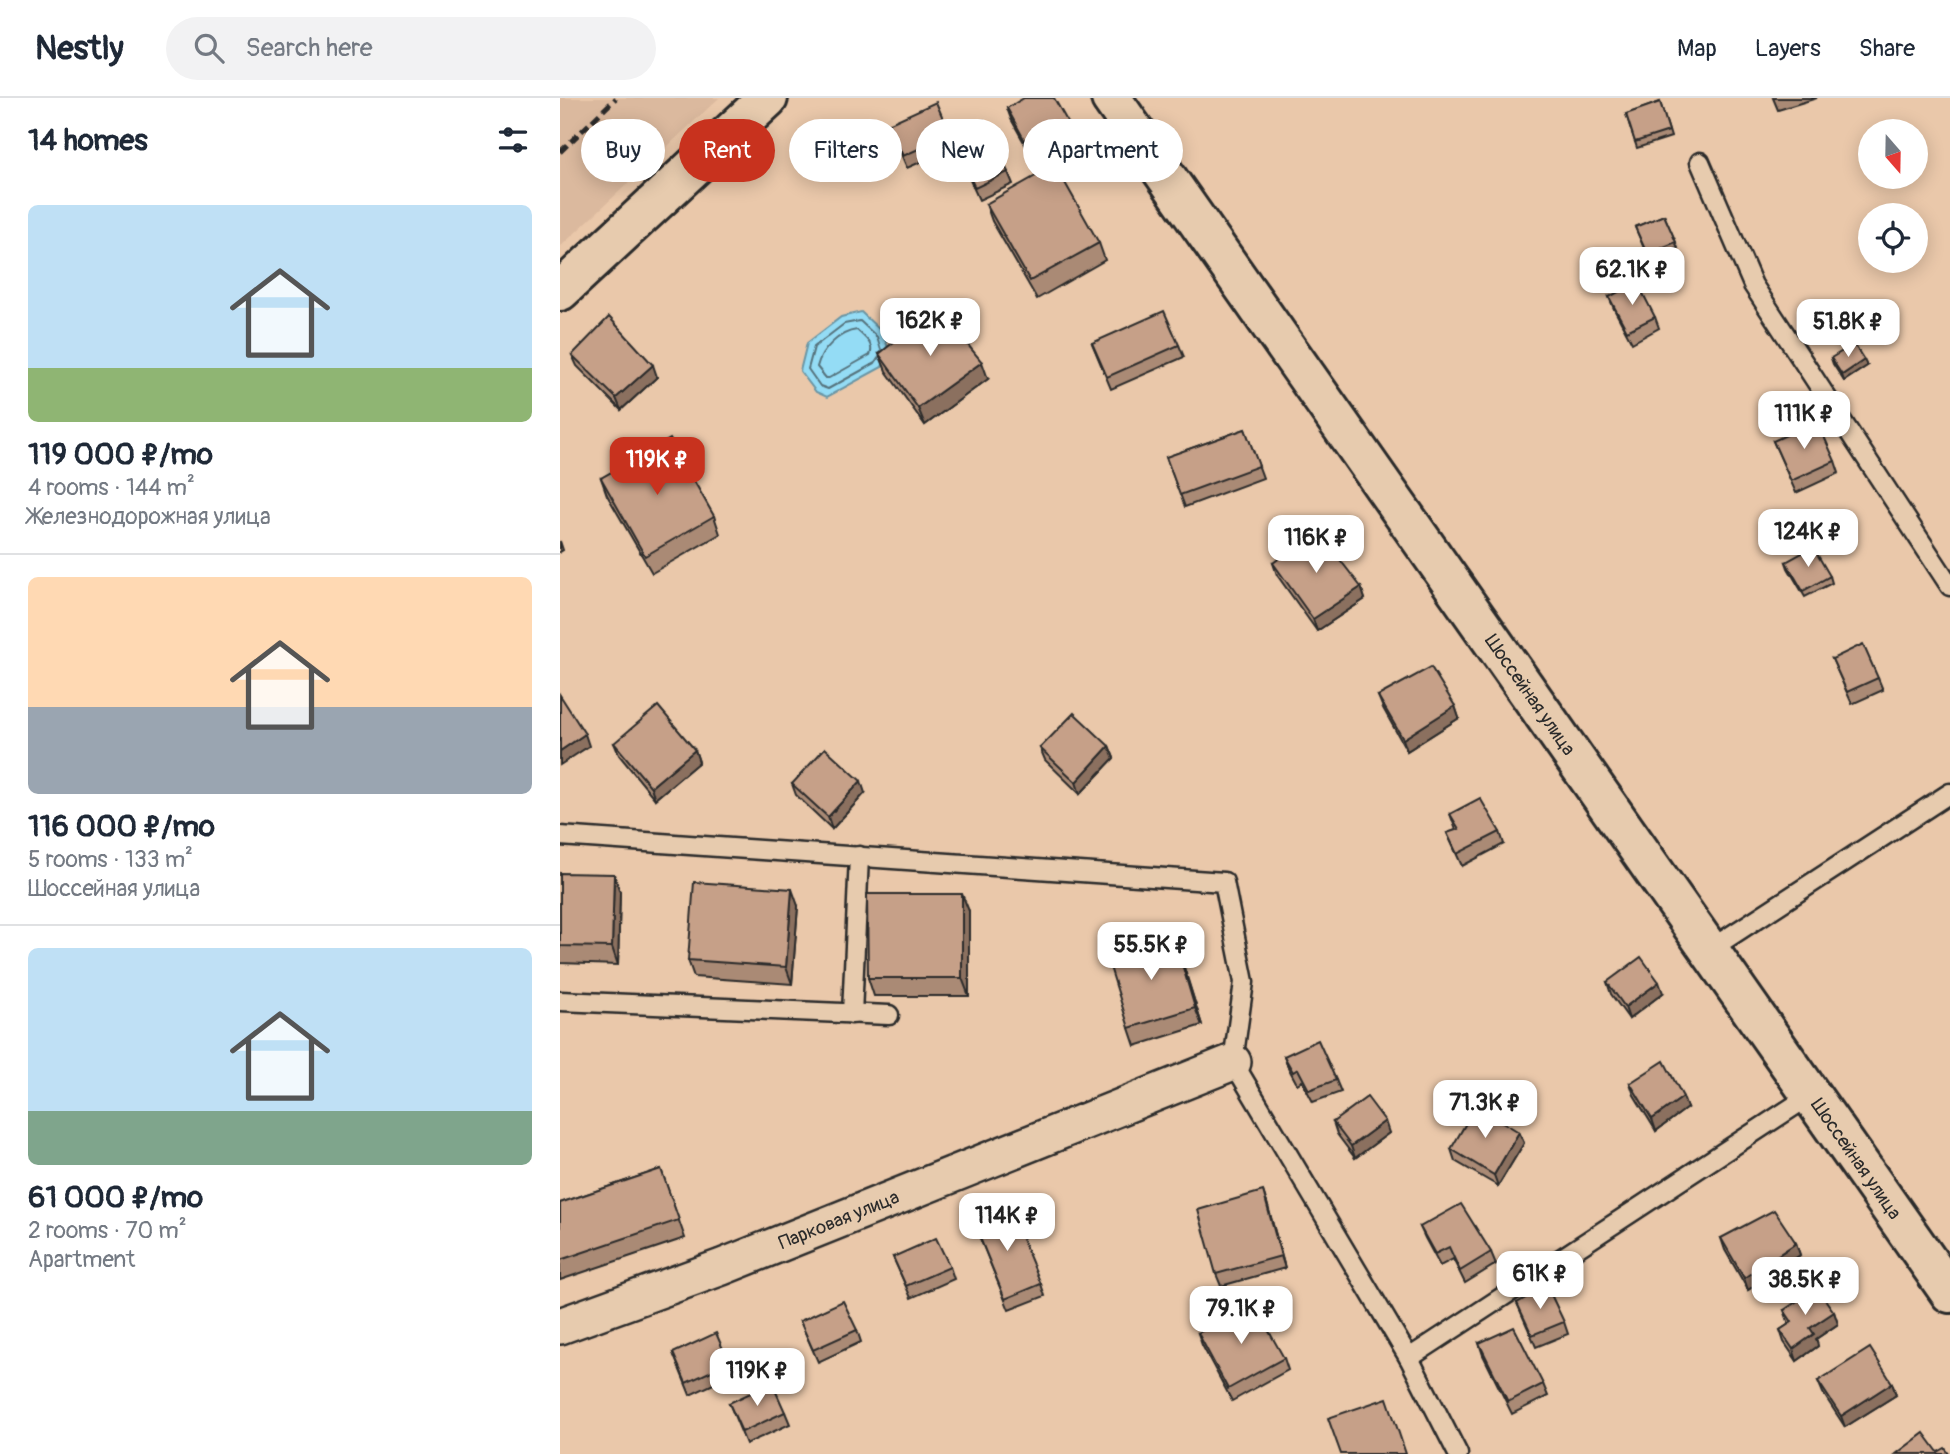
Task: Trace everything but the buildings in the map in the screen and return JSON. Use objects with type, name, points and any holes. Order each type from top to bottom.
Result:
[{"type":"street","points":[[560,291],[768,98]]},
{"type":"street","name":"Шоссейная улица","points":[[1111,98],[1950,1293]]},
{"type":"street","name":"Парковая улица","points":[[560,1326],[722,1267],[1233,1062]]},
{"type":"lane","points":[[1700,162],[1753,285],[1950,586]]},
{"type":"lane","points":[[1709,950],[1950,793]]},
{"type":"lane","points":[[560,836],[1224,881],[1244,982],[1233,1062],[1409,1358],[1458,1454]]},
{"type":"lane","points":[[852,1014],[859,856]]},
{"type":"lane","points":[[560,1001],[889,1015]]},
{"type":"lane","points":[[1409,1358],[1811,1095]]},
{"type":"shaded area","points":[[560,98],[719,98],[697,119],[679,119],[679,135],[665,149],[665,119],[581,119],[581,182],[629,182],[560,247]]},
{"type":"water","points":[[861,312],[883,333],[889,351],[882,367],[827,397],[816,392],[800,371],[807,343],[841,317]]},
{"type":"railway","points":[[560,152],[616,98]]}]
